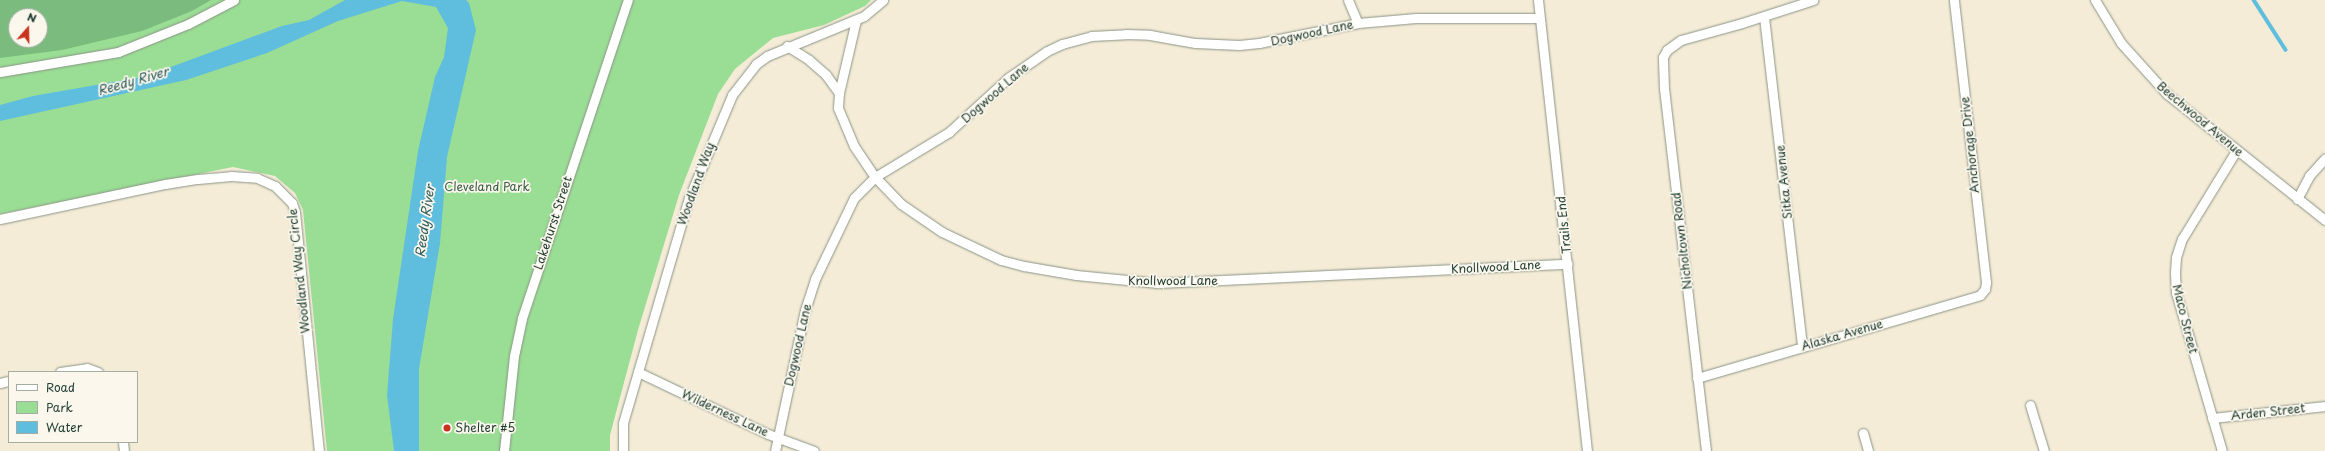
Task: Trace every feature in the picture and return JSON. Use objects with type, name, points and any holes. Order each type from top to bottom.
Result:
[{"type":"street","points":[[0,72],[118,52],[182,27],[234,0]]},
{"type":"street","name":"Lakehurst Street","points":[[504,451],[512,370],[522,318],[628,0]]},
{"type":"street","name":"Woodland Way","points":[[623,451],[623,423],[689,198],[726,106],[739,84],[756,64],[767,56],[787,46],[856,20],[864,16],[883,0]]},
{"type":"street","points":[[1348,0],[1358,23]]},
{"type":"street","name":"Trails End","points":[[1538,0],[1539,18],[1548,77],[1587,451]]},
{"type":"street","points":[[1764,17],[1814,0]]},
{"type":"street","name":"Anchorage Drive","points":[[1954,0],[1986,282],[1985,290]]},
{"type":"street","name":"Beechwood Avenue","points":[[2095,0],[2109,25],[2134,59],[2172,99],[2325,220]]},
{"type":"street","name":"Nicholtown Road","points":[[1706,451],[1662,67],[1663,57],[1667,50],[1681,40],[1764,17]]},
{"type":"street","name":"Sitka Avenue","points":[[1764,17],[1802,346]]},
{"type":"street","name":"Dogwood Lane","points":[[775,451],[798,341],[815,279],[854,198],[875,177],[949,132],[1008,78],[1028,63],[1052,49],[1074,40],[1091,36],[1126,34],[1150,35],[1195,42],[1239,45],[1259,44],[1358,23],[1416,18],[1539,18]]},
{"type":"street","name":"Knollwood Lane","points":[[856,20],[839,93],[838,108],[854,146],[875,177],[901,204],[942,232],[974,249],[1024,266],[1114,281],[1158,283],[1568,264]]},
{"type":"street","points":[[787,46],[809,60],[826,75],[839,93]]},
{"type":"street","name":"Maco Street","points":[[2222,451],[2176,293],[2175,272],[2176,257],[2182,239],[2236,151]]},
{"type":"street","points":[[2298,199],[2309,176],[2325,158]]},
{"type":"street","name":"Woodland Way Circle","points":[[0,220],[165,184],[198,179],[231,176],[257,178],[275,186],[292,203],[295,212],[319,451]]},
{"type":"street","name":"Alaska Avenue","points":[[1698,378],[1802,346],[1980,295],[1985,290]]},
{"type":"street","points":[[66,371],[86,368],[95,371]]},
{"type":"street","name":"Wilderness Lane","points":[[638,372],[777,437],[814,451]]},
{"type":"street","points":[[2030,406],[2044,451]]},
{"type":"street","name":"Arden Street","points":[[2212,418],[2325,406]]},
{"type":"street","points":[[1863,433],[1868,451]]},
{"type":"green space","name":"Cleveland Park","points":[[0,0],[871,0],[865,6],[824,25],[773,38],[735,69],[718,94],[679,195],[638,330],[610,435],[610,451],[327,451],[303,210],[295,193],[275,176],[233,167],[0,214]]},
{"type":"green space","points":[[0,0],[211,0],[192,11],[142,31],[62,50],[0,58]]},
{"type":"water","name":"Reedy River","points":[[345,0],[466,0],[469,3],[476,30],[447,157],[440,243],[419,369],[419,451],[394,451],[387,395],[393,319],[418,151],[435,77],[444,57],[448,28],[436,7],[402,1],[338,21],[267,53],[186,80],[0,121],[0,105],[33,96],[136,78],[160,71],[282,26],[309,20]]},
{"type":"waterway","points":[[2254,0],[2286,50]]},
{"type":"place","name":"Shelter #5","points":[[447,428]]}]
